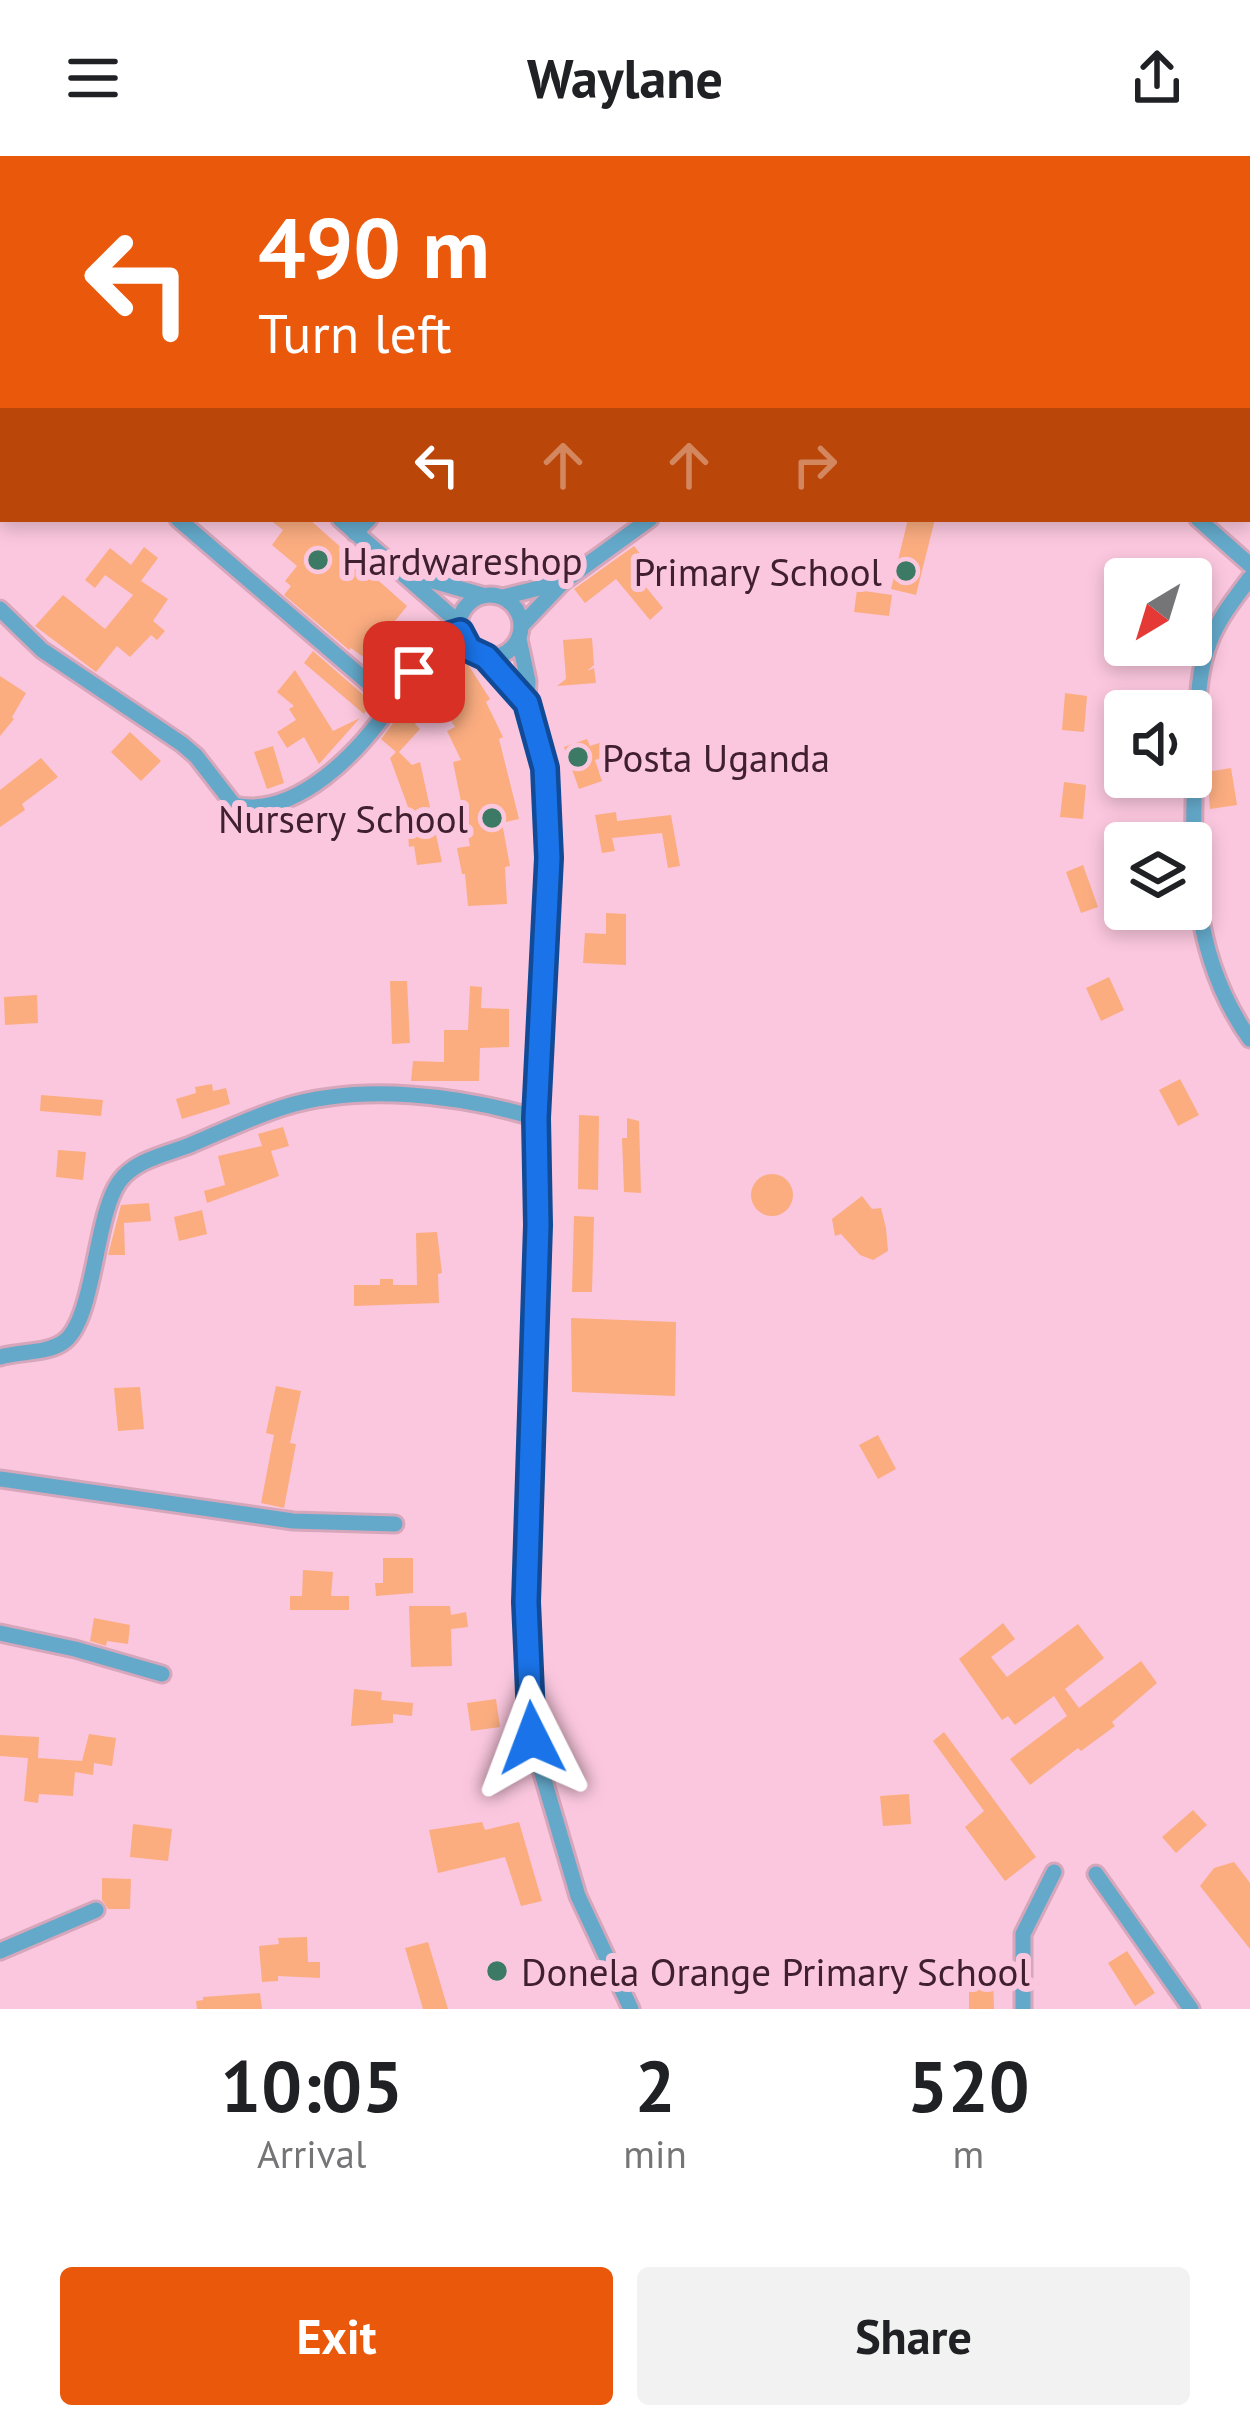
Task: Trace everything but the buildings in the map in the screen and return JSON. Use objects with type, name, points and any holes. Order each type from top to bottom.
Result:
[{"type":"street","points":[[181,522],[392,703]]},
{"type":"street","points":[[343,522],[459,627],[469,649],[486,657],[527,703]]},
{"type":"street","points":[[355,533],[366,522]]},
{"type":"street","points":[[486,657],[506,654],[563,582],[646,522]]},
{"type":"street","points":[[1201,522],[1250,565]]},
{"type":"street","points":[[1250,578],[1220,621],[1205,658],[1197,699],[1192,836],[1199,922],[1224,994],[1250,1039]]},
{"type":"street","points":[[410,580],[503,597],[563,582]]},
{"type":"street","points":[[0,609],[42,650],[182,743],[234,806],[262,805],[317,782],[355,754],[437,640],[459,627],[466,605],[482,596]]},
{"type":"street","points":[[503,597],[520,614],[527,703],[545,768],[549,858],[536,1118],[538,1225],[526,1602],[532,1738],[578,1896],[631,2009]]},
{"type":"street","points":[[2,1354],[53,1347],[70,1337],[111,1195],[121,1178],[145,1162],[285,1107],[340,1097],[380,1093],[536,1118]]},
{"type":"street","points":[[0,1479],[293,1521],[395,1524]]},
{"type":"street","points":[[0,1633],[163,1675]]},
{"type":"street","points":[[1023,2009],[1022,1934],[1054,1872]]},
{"type":"street","points":[[1096,1874],[1191,2009]]},
{"type":"street","points":[[0,1951],[96,1910]]},
{"type":"place","name":"Hardwareshop","points":[[318,560]]},
{"type":"place","name":"Primary School","points":[[906,571]]},
{"type":"place","name":"Posta Uganda","points":[[578,757]]},
{"type":"place","name":"Nursery School","points":[[492,818]]},
{"type":"place","name":"Donela Orange Primary School","points":[[497,1971]]},
{"type":"route","points":[[414,672],[443,635],[460,632],[469,649],[486,657],[527,703],[545,768],[549,858],[536,1118],[538,1225],[526,1602],[532,1738]]}]
